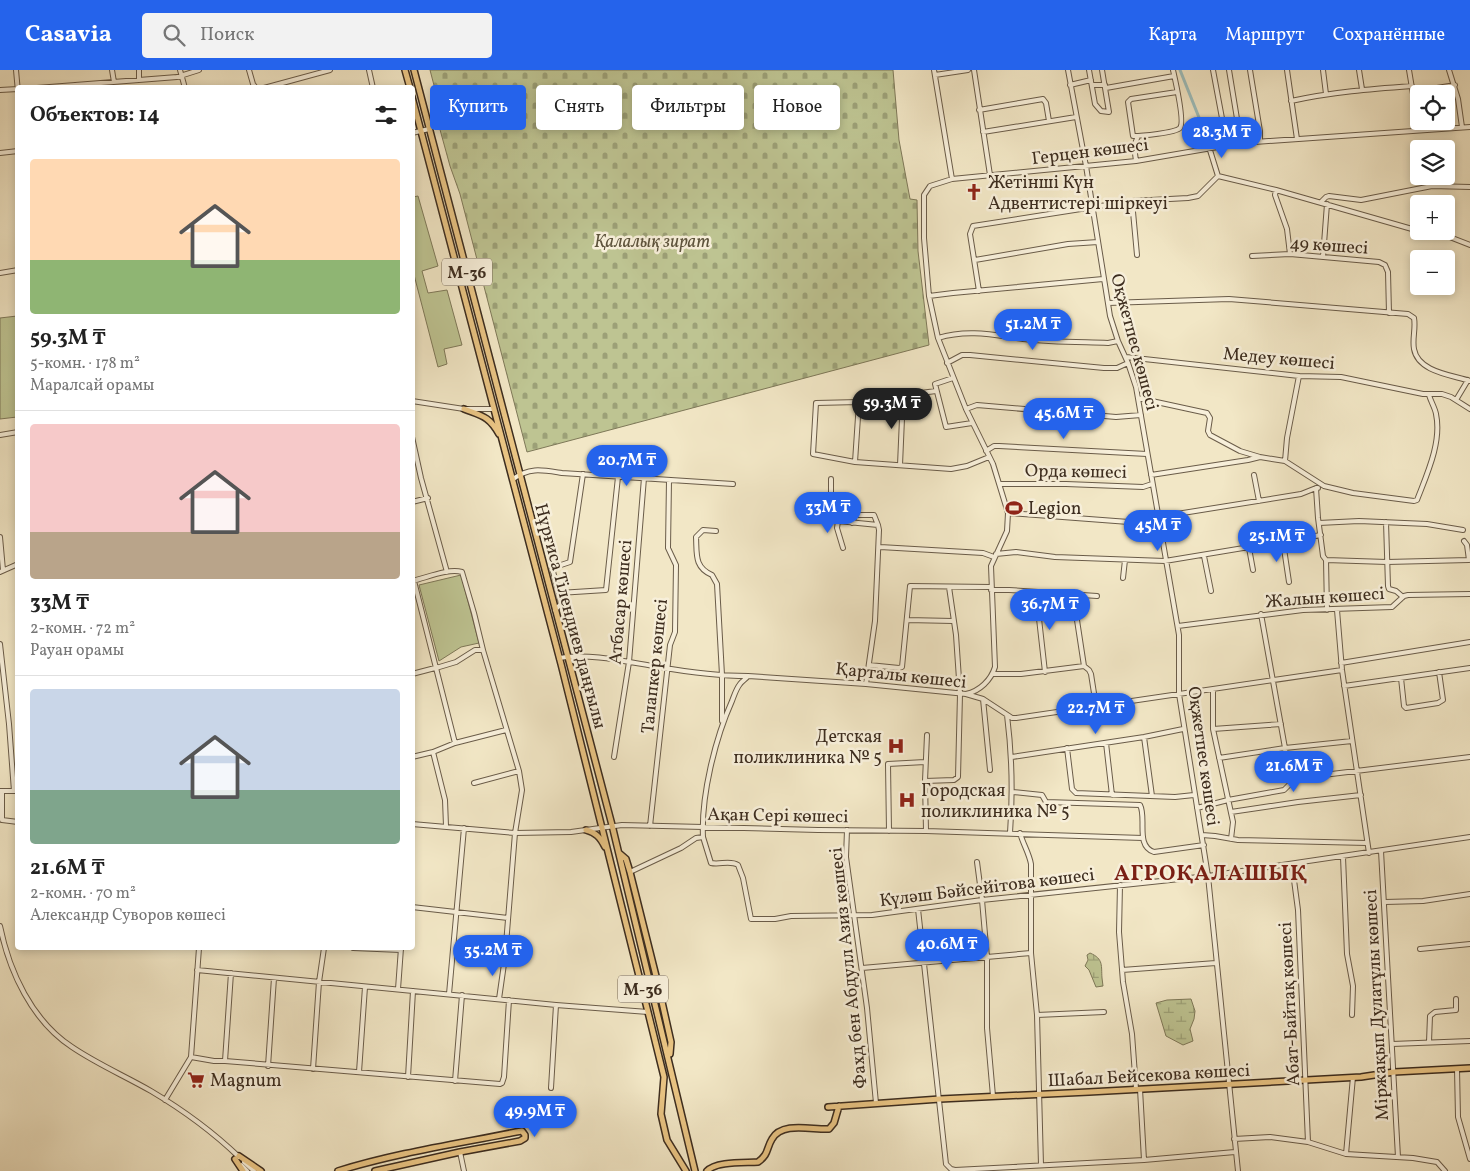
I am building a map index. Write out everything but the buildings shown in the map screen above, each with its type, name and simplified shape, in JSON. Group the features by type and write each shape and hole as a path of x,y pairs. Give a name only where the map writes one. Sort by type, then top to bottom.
{"main road":[{"path":"405,70 409,85"},
{"name":"Нұрғиса Тілендиев даңғылы","path":"414,70 612,826 696,1171"},
{"name":"Нұрғиса Тілендиев даңғылы","path":"415,108 513,479 637,965 664,1077 660,1109 662,1122 667,1140 686,1171"},
{"path":"464,409 492,422 503,442"},
{"path":"586,830 594,832 599,836 609,853"},
{"path":"618,853 626,859 633,883 670,1042 670,1062"},
{"path":"630,899 633,883"},
{"path":"637,965 641,963 646,964"},
{"name":"Шабал Бейсекова көшесі","path":"828,1107 940,1099 1353,1077 1394,1072 1470,1068"},
{"path":"664,1077 672,1075"},
{"path":"707,1171 719,1165 758,1162 768,1153 769,1145 775,1134 785,1129 829,1129 834,1123 839,1106"},
{"path":"338,1171 416,1150 522,1132 525,1137 520,1141 375,1171"},
{"path":"237,1158 243,1171"},
{"path":"237,1158 261,1171"}],"street":[{"path":"16,70 17,85"},
{"path":"112,70 114,82"},
{"path":"138,70 138,80"},
{"path":"180,70 184,85"},
{"path":"76,85 182,76 199,70"},
{"path":"249,70 254,85"},
{"path":"275,85 330,70"},
{"path":"369,70 372,85"},
{"path":"934,70 952,180"},
{"path":"935,75 968,70"},
{"path":"974,70 990,175"},
{"name":"Оқжетпес көшесі","path":"1068,70 1093,207 1103,279 1118,341 1126,357 1138,398 1165,561 1178,626 1179,694 1183,729 1208,876 1238,1171"},
{"path":"1089,70 1095,104 1101,111 1110,112 1102,70"},
{"path":"1135,136 1179,129 1182,122 1173,70"},
{"path":"1213,70 1227,145"},
{"path":"1229,70 1240,143"},
{"path":"1250,70 1260,130 1260,141"},
{"path":"1287,70 1297,139"},
{"path":"1323,70 1326,94"},
{"path":"1359,70 1362,89"},
{"path":"1409,70 1412,85"},
{"path":"1449,70 1454,85"},
{"path":"1070,85 1091,82 1105,86 1174,76"},
{"path":"1291,101 1362,89 1410,86"},
{"path":"0,90 15,90"},
{"path":"1455,90 1462,127"},
{"path":"1136,161 1135,136 1128,102 1131,99 1177,92"},
{"path":"979,110 1043,99 1046,103 1048,121"},
{"path":"983,132 1076,116"},
{"name":"Герцен көшесі","path":"1455,127 1470,126"},
{"path":"415,132 429,129"},
{"name":"Герцен көшесі","path":"1008,513 993,464 972,423 938,338 929,296 924,238 924,195 930,186 935,183 990,175 1136,161 1240,143 1419,130"},
{"path":"1209,147 1218,176"},
{"path":"0,153 15,151"},
{"path":"1218,176 1321,202 1410,228"},
{"path":"979,291 970,234 972,226 1132,201 1198,196 1218,176"},
{"path":"1321,202 1329,196 1361,200 1432,186 1470,187"},
{"path":"1276,190 1275,195 1287,229 1290,254"},
{"path":"1132,201 1137,255"},
{"path":"1323,257 1327,204"},
{"path":"1455,239 1470,245"},
{"path":"974,260 1068,244 1098,242"},
{"name":"49 көшесі","path":"1252,256 1290,254 1379,262 1385,265 1388,272 1389,313"},
{"path":"0,273 15,270"},
{"path":"929,296 1103,279"},
{"path":"1108,303 1229,299 1408,314 1414,318 1414,351 1425,366 1469,381 1456,400"},
{"path":"938,338 953,334 992,333 1033,339 1108,343 1118,341"},
{"path":"947,363 962,355 970,355 1104,368 1116,368 1128,363"},
{"name":"Медеу көшесі","path":"1126,357 1300,376 1342,377 1429,395 1442,394 1456,400 1470,410"},
{"path":"1285,461 1287,438 1300,376"},
{"path":"953,378 935,384 946,427 972,423"},
{"path":"875,399 936,391"},
{"path":"900,465 903,395"},
{"path":"1138,398 1207,413 1210,418 1208,433 1240,451 1260,457 1285,461 1324,486 1353,493 1402,500 1417,500 1432,457 1436,438 1436,411 1429,395"},
{"path":"415,401 464,409 494,409"},
{"path":"855,462 859,402 816,403 813,454 855,462 951,469 968,466 989,457"},
{"path":"966,409 977,405 1116,417 1141,415"},
{"path":"0,435 15,432"},
{"path":"986,451 994,446 999,446 1147,454"},
{"path":"415,451 447,572"},
{"name":"Орда көшесі","path":"1151,476 1260,457"},
{"path":"513,479 520,474 536,470 733,484"},
{"path":"555,610 561,604 552,568 570,562 583,474"},
{"path":"1254,475 1259,501"},
{"path":"559,593 606,590 618,477"},
{"name":"Атбасар көшесі","path":"614,757 629,662 644,478"},
{"path":"832,479 831,510 836,514 842,548"},
{"name":"Талапкер көшесі","path":"650,826 670,644 675,632 676,565 668,548 669,480"},
{"name":"Орда көшесі","path":"1000,484 1142,487 1152,484"},
{"path":"966,694 973,692 988,681 996,660 991,566 1007,531 1008,513 1142,523 1301,494 1324,486"},
{"path":"1316,488 1323,556 1326,560 1327,610"},
{"path":"415,501 428,498"},
{"path":"852,523 855,514 874,515 878,525 880,547 875,590 874,628 866,684"},
{"path":"838,521 878,525"},
{"path":"1319,523 1349,521 1386,522 1427,524 1463,530"},
{"path":"1386,522 1388,589 1396,591 1403,597"},
{"path":"716,531 703,530 696,537 698,562 704,571 712,574 716,584 722,675 722,723"},
{"path":"880,547 982,553 995,556 1016,552 1055,557 1165,561 1321,535"},
{"path":"0,537 1,571 15,565"},
{"path":"1326,560 1387,562 1470,560 1467,545 1464,541"},
{"path":"1283,542 1289,582"},
{"path":"1250,548 1253,570"},
{"path":"1204,556 1211,591"},
{"path":"1123,578 1125,560"},
{"path":"415,581 447,572 458,571 462,574 482,650 519,771 522,790 515,833 505,957 499,999"},
{"path":"415,585 455,743"},
{"path":"869,665 902,668 910,586 1097,596"},
{"path":"925,781 954,780 958,777 960,694 957,646 949,587"},
{"path":"1036,592 1045,672"},
{"path":"1073,594 1084,666 1091,674 1096,706"},
{"name":"Жалын көшесі","path":"1178,626 1303,610 1392,607 1408,595 1470,594"},
{"path":"1337,610 1344,686 1369,853"},
{"path":"1261,614 1274,679 1290,785"},
{"path":"908,620 953,621"},
{"path":"1341,662 1470,642"},
{"path":"0,644 15,781"},
{"path":"415,673 456,662 475,650 482,650"},
{"name":"Қарталы көшесі","path":"559,658 579,656 722,675 866,684 966,694 983,699 1007,715"},
{"path":"992,674 1045,672 1084,666"},
{"path":"1344,686 1470,668"},
{"path":"1007,715 1016,718 1342,670"},
{"path":"1401,678 1404,706 1406,708 1426,705 1442,700 1439,672"},
{"path":"630,872 681,848 696,838 703,837 712,764 722,723 739,685 748,676"},
{"path":"1213,690 1213,729 1233,822 1231,839"},
{"path":"983,699 990,770"},
{"path":"1007,715 1012,757 1013,792 1010,833"},
{"path":"1213,729 1281,724"},
{"path":"1012,757 1144,737 1183,729"},
{"path":"415,756 433,752 455,743 506,730"},
{"path":"926,831 925,762 927,735"},
{"path":"1144,737 1152,796"},
{"path":"1219,758 1285,748 1352,741"},
{"path":"1106,743 1112,795"},
{"path":"1067,748 1072,790 1077,794 1194,795"},
{"path":"433,752 445,800 446,826"},
{"path":"1197,808 1228,800 1284,790 1299,778 1470,757"},
{"path":"889,831 888,764 925,762"},
{"path":"474,783 519,771"},
{"path":"15,791 1,791 2,820 15,822"},
{"path":"1013,792 1042,795 1046,802 1140,805 1143,838 1145,846 1149,850 1154,852 1204,846"},
{"path":"1231,812 1360,795"},
{"name":"Ақан Сері көшесі","path":"415,823 515,833 586,830 612,826 650,826 1010,833 1143,838"},
{"path":"449,994 464,828"},
{"name":"Фахд бен Абдулл Азиз көшесі","path":"848,830 846,857 862,968 876,1103"},
{"path":"1020,834 1031,864 1031,953 1037,1015 1041,1165"},
{"path":"1202,835 1238,840 1367,843"},
{"name":"Күләш Бәйсейітова көшесі","path":"703,837 711,863 718,865 732,862 738,865 751,919 838,914 855,916 918,909 1032,894 1208,876 1470,838"},
{"name":"Міржақып Дулатұлы көшесі","path":"1382,851 1398,1157"},
{"path":"1343,857 1347,954 1354,986 1352,1015"},
{"path":"977,862 986,957 987,1028 993,1096"},
{"name":"Абат-Байтақ көшесі","path":"1292,865 1298,910 1308,1142"},
{"path":"1120,885 1119,932 1122,970 1132,1034 1144,1160"},
{"path":"1385,902 1423,900 1470,894"},
{"path":"415,907 508,918"},
{"path":"918,909 946,1164 950,1169 1144,1160 1235,1152"},
{"path":"0,926 2,949 19,984 42,1020 59,1038 92,1060 130,1079 165,1100 226,1145 247,1171"},
{"path":"1420,949 1470,944"},
{"path":"165,1100 191,1057 199,950"},
{"path":"313,1069 324,950"},
{"path":"398,989 401,950"},
{"path":"862,968 1031,953"},
{"path":"1122,970 1216,963"},
{"path":"197,970 556,1005 648,1012"},
{"path":"225,1061 231,973"},
{"path":"268,1066 274,978"},
{"path":"359,1072 365,986"},
{"path":"408,1077 413,991"},
{"path":"455,1081 462,995"},
{"path":"1429,1042 1430,1016 1434,1012 1456,1010 1456,998"},
{"path":"191,1057 268,1066 500,1084 504,1077 509,1000"},
{"path":"551,1088 556,1005"},
{"path":"1037,1015 1104,1012"},
{"path":"1392,1044 1470,1041"},
{"path":"1457,1069 1458,1117 1470,1159"},
{"path":"1346,1154 1353,1077"},
{"path":"1234,1139 1270,1137 1308,1142 1346,1154 1398,1157 1438,1162 1445,1171"},
{"path":"460,1152 464,1171"},
{"path":"237,1158 254,1171"}],"green space":[{"name":"Қалалық зират","path":"430,70 893,70 899,140 910,199 917,200 918,251 929,345 527,452 460,194 440,130 526,130 526,85 434,85"},
{"path":"418,196 438,266 422,271 428,293 447,290 462,345 444,349 447,364 438,367 415,279 415,197"},
{"path":"15,316 15,417 0,419 0,318"},
{"path":"461,575 479,643 461,647 439,661 419,585"},
{"path":"1090,953 1100,960 1103,986 1096,987 1089,970 1085,966 1088,960 1087,955"},
{"path":"1191,999 1195,1011 1190,1029 1193,1041 1183,1045 1166,1036 1156,1003 1167,1000"}],"waterway":[{"path":"1180,70 1204,130"}],"place":[{"name":"Жетінші Күн Адвентистері шіркеуі","path":"974,192"},
{"name":"Legion","path":"1014,508"},
{"name":"Детская поликлиника № 5","path":"896,746"},
{"name":"Городская поликлиника № 5","path":"907,800"},
{"name":"Magnum","path":"196,1080"}],"district":[{"name":"АГРОҚАЛАШЫҚ","path":"1211,872"}]}
